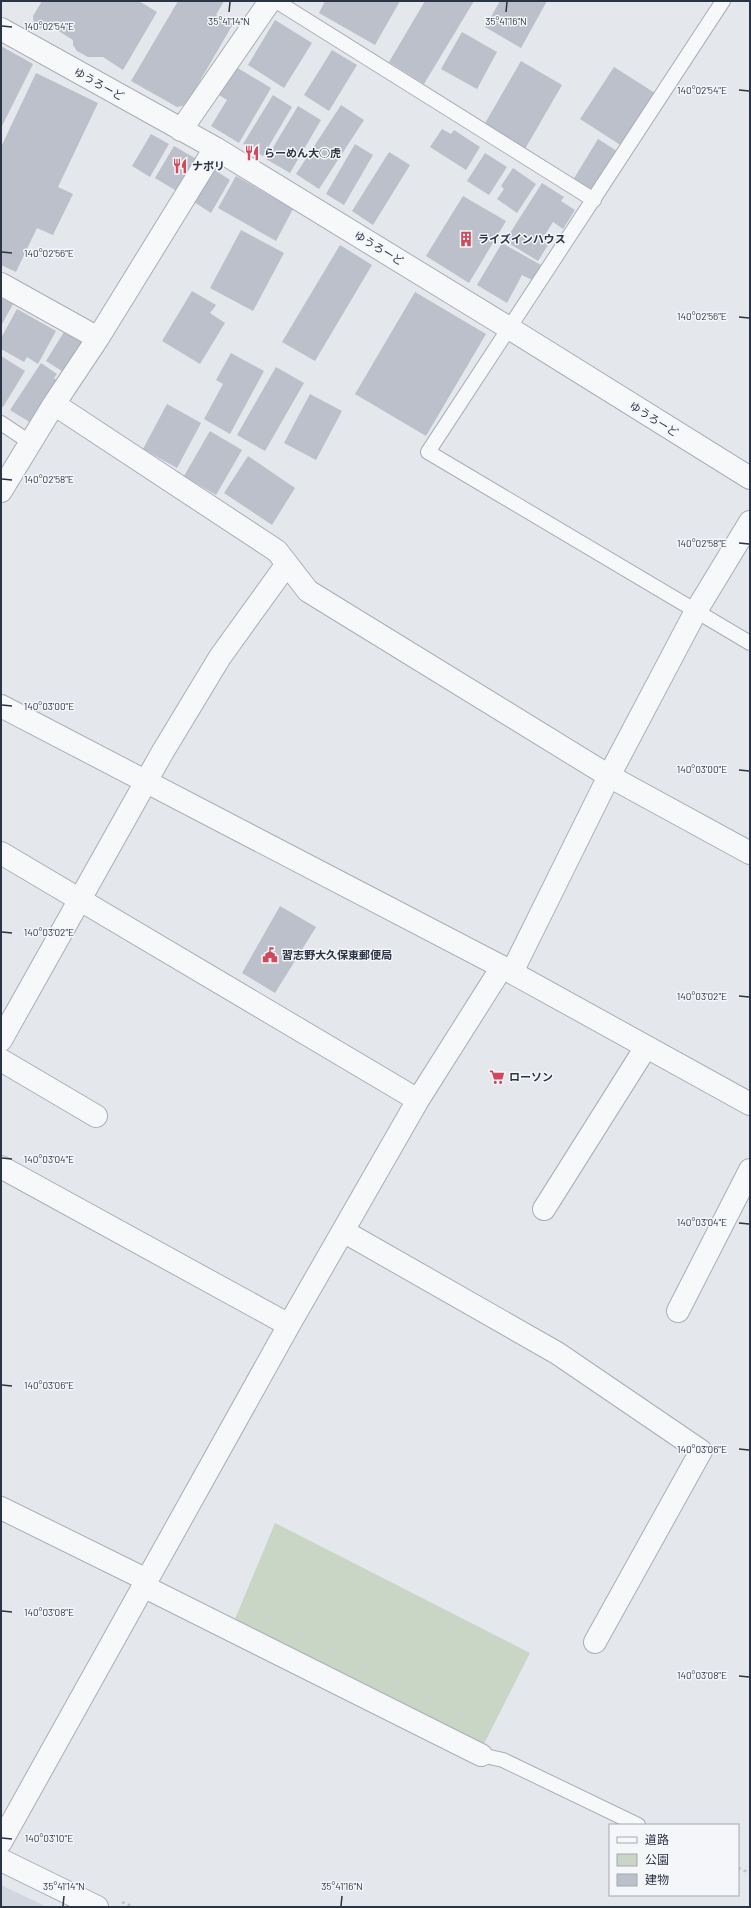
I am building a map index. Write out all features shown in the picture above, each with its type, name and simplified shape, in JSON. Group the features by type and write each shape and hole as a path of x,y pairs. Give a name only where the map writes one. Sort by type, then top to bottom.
{"street":[{"path":"181,130 270,1"},
{"name":"ゆうろーど","path":"1,29 215,148 750,478"},
{"path":"1,491 54,404 98,338 215,148"},
{"path":"1,284 98,338"},
{"path":"54,404 278,551 308,591 609,776 750,853"},
{"path":"1,1842 289,1325 418,1100 507,969 696,611 750,522"},
{"path":"1,1040 146,781 220,657 287,564"},
{"path":"1,706 507,969 750,1104"},
{"path":"1,853 418,1100"},
{"path":"544,1209 646,1047"},
{"path":"1,1060 96,1116"},
{"path":"1,1167 289,1325"},
{"path":"678,1311 750,1170"},
{"path":"343,1230 557,1353 701,1452 595,1642"},
{"path":"1,1508 481,1755"},
{"path":"1,1860 97,1907"}],"lane":[{"path":"276,1 594,200"},
{"path":"723,1 428,452 750,643"},
{"path":"1,423 31,443"},
{"path":"481,1755 503,1760 636,1824"}],"path":[{"path":"739,1868 750,1873"},
{"path":"120,1901 134,1907"}],"shaded area":[{"path":"1,1885 47,1907 1,1907"}],"green space":[{"path":"275,1523 530,1653 484,1744 235,1619"}],"building":[{"path":"42,1 139,1 157,12 123,70 103,57 88,57 77,51 73,45 73,40 49,25 39,29 34,26 33,16"},
{"path":"178,1 224,1 216,15 233,24 186,105 177,107 131,81"},
{"path":"325,1 400,1 375,45 319,13"},
{"path":"425,1 474,1 424,84 389,62"},
{"path":"500,1 547,1 521,48 485,27"},
{"path":"275,20 312,43 284,88 248,65"},
{"path":"462,32 497,52 477,89 441,69"},
{"path":"1,46 33,64 1,128"},
{"path":"332,50 357,65 329,111 304,95"},
{"path":"521,61 562,85 525,149 484,125"},
{"path":"236,67 271,88 239,143 211,126 227,100 219,95"},
{"path":"614,67 655,93 622,146 580,119"},
{"path":"36,73 98,103 58,187 73,194 53,235 37,228 16,272 1,265 1,147"},
{"path":"273,95 292,107 263,156 243,144"},
{"path":"341,105 364,120 319,189 296,174"},
{"path":"298,106 321,120 290,173 266,159"},
{"path":"442,129 451,134 454,130 480,147 466,170 430,147"},
{"path":"151,134 169,144 150,177 132,166"},
{"path":"598,139 617,151 592,191 573,180"},
{"path":"355,144 373,155 344,205 326,194"},
{"path":"174,146 198,160 180,193 155,178"},
{"path":"389,152 410,165 373,225 352,211"},
{"path":"485,153 507,167 489,195 467,181"},
{"path":"513,168 536,184 517,213 497,199 504,189 501,186"},
{"path":"213,169 230,180 211,213 194,202"},
{"path":"236,176 293,209 276,241 218,208"},
{"path":"542,183 564,197 561,201 575,210 563,229 553,222 543,238 550,242 538,261 505,241"},
{"name":"ライズインハウス","path":"463,196 506,221 469,283 426,256"},
{"path":"241,230 284,253 253,311 210,288"},
{"path":"502,243 541,265 532,280 522,275 507,303 477,285"},
{"path":"340,245 372,265 315,361 282,342"},
{"path":"192,291 216,305 210,313 225,323 200,364 162,341"},
{"path":"415,292 486,334 426,436 355,394"},
{"path":"1,298 13,304 1,326"},
{"path":"17,309 56,331 38,364 27,357 24,362 1,349 1,338"},
{"path":"64,332 83,343 65,373 46,361"},
{"path":"231,353 264,371 230,434 204,419 223,384 216,380"},
{"path":"1,356 25,371 3,407 1,406"},
{"path":"41,363 57,374 54,378 58,381 31,423 10,410"},
{"path":"276,367 304,383 265,451 237,435"},
{"path":"310,394 342,411 316,460 284,443"},
{"path":"167,404 201,423 177,468 143,449"},
{"path":"210,431 242,450 216,495 184,476"},
{"path":"248,456 295,488 272,525 224,493"},
{"path":"280,906 316,927 275,993 242,973"}],"place":[{"name":"らーめん大○虎","path":"252,153"},
{"name":"ナポリ","path":"180,166"},
{"name":"ライズインハウス","path":"466,239"},
{"name":"習志野大久保東郵便局","path":"270,955"},
{"name":"ローソン","path":"497,1077"}]}
